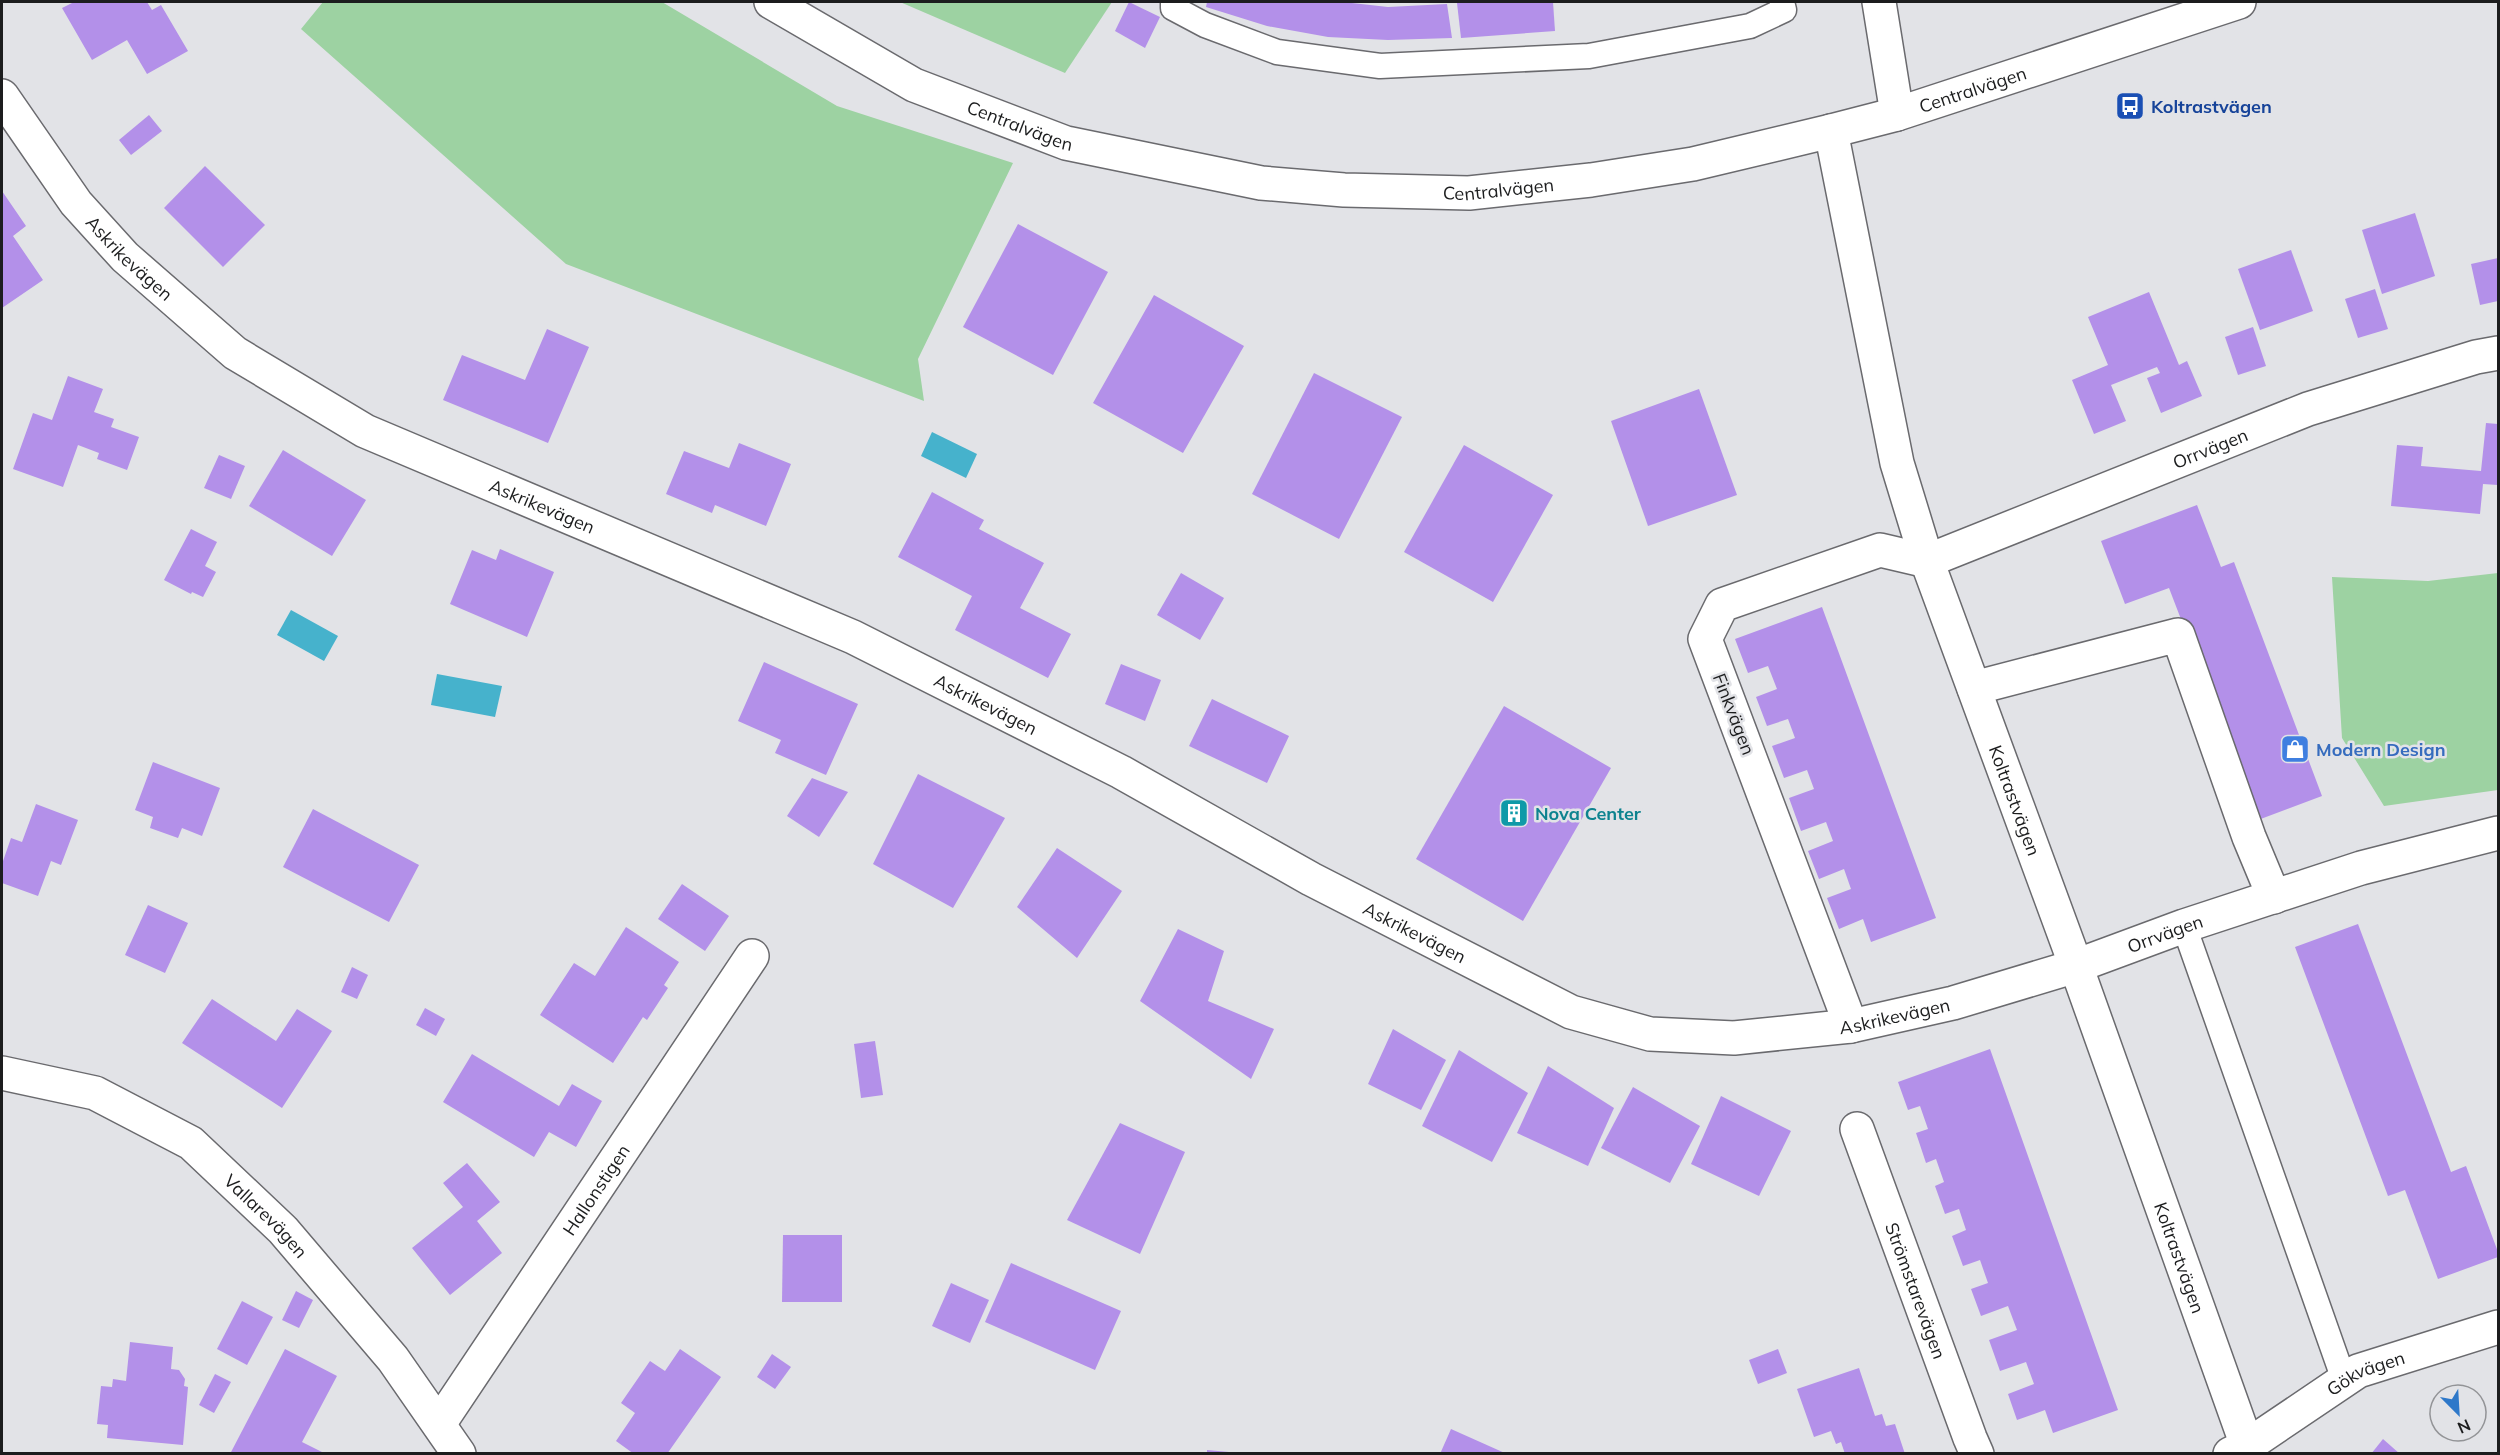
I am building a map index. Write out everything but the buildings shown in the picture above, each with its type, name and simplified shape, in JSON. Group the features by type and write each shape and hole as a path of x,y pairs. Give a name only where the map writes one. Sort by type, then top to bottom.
{"street":[{"name":"Centralvägen","path":"771,2 914,85 1055,139 1261,183 1344,190 1468,193 1591,180 1693,164 1832,131 1897,114 2239,2"},
{"path":"1879,2 1897,114"},
{"name":"Askrikevägen","path":"2,96 76,203 125,257 235,353 365,430 852,637 1121,772 1311,879 1571,1012 1650,1034 1734,1038 1851,1026 1953,1003 2076,966"},
{"name":"Koltrastvägen","path":"1832,131 1897,464 1927,561 2076,966 2242,1451"},
{"name":"Orrvägen","path":"1927,561 2308,409 2476,357 2499,353"},
{"name":"Finkvägen","path":"1851,1026 1705,639 1722,605 1880,550 1927,561"},
{"path":"1974,688 2178,635 2249,837 2274,897"},
{"name":"Orrvägen","path":"2076,966 2361,868 2499,833"},
{"name":"Hallonstigen","path":"439,1424 752,956"},
{"name":"Vallarevägen","path":"2,1072 95,1093 191,1143 283,1230 393,1359 459,1454"},
{"name":"Strömstarevägen","path":"1857,1129 1977,1454"},
{"name":"Gökvägen","path":"2242,1451 2358,1371 2499,1327"}],"lane":[{"path":"1173,2 1173,8 1205,25 1277,52 1380,66 1588,56 1750,26 1784,10 1782,2"},
{"path":"2184,927 2344,1380"}],"green space":[{"path":"323,2 662,2 837,106 1013,163 918,359 924,401 566,264 301,29"},
{"path":"900,2 1112,2 1065,73"},
{"path":"2498,573 2498,790 2384,806 2342,738 2332,577 2428,581"}],"water":[{"path":"932,432 977,454 966,478 921,456"},
{"path":"291,610 338,636 324,661 277,635"},
{"path":"437,674 502,686 495,717 431,705"}],"place":[{"name":"Koltrastvägen","path":"2130,106"},
{"name":"Modern Design","path":"2295,749"},
{"name":"Nova Center","path":"1514,813"}]}
